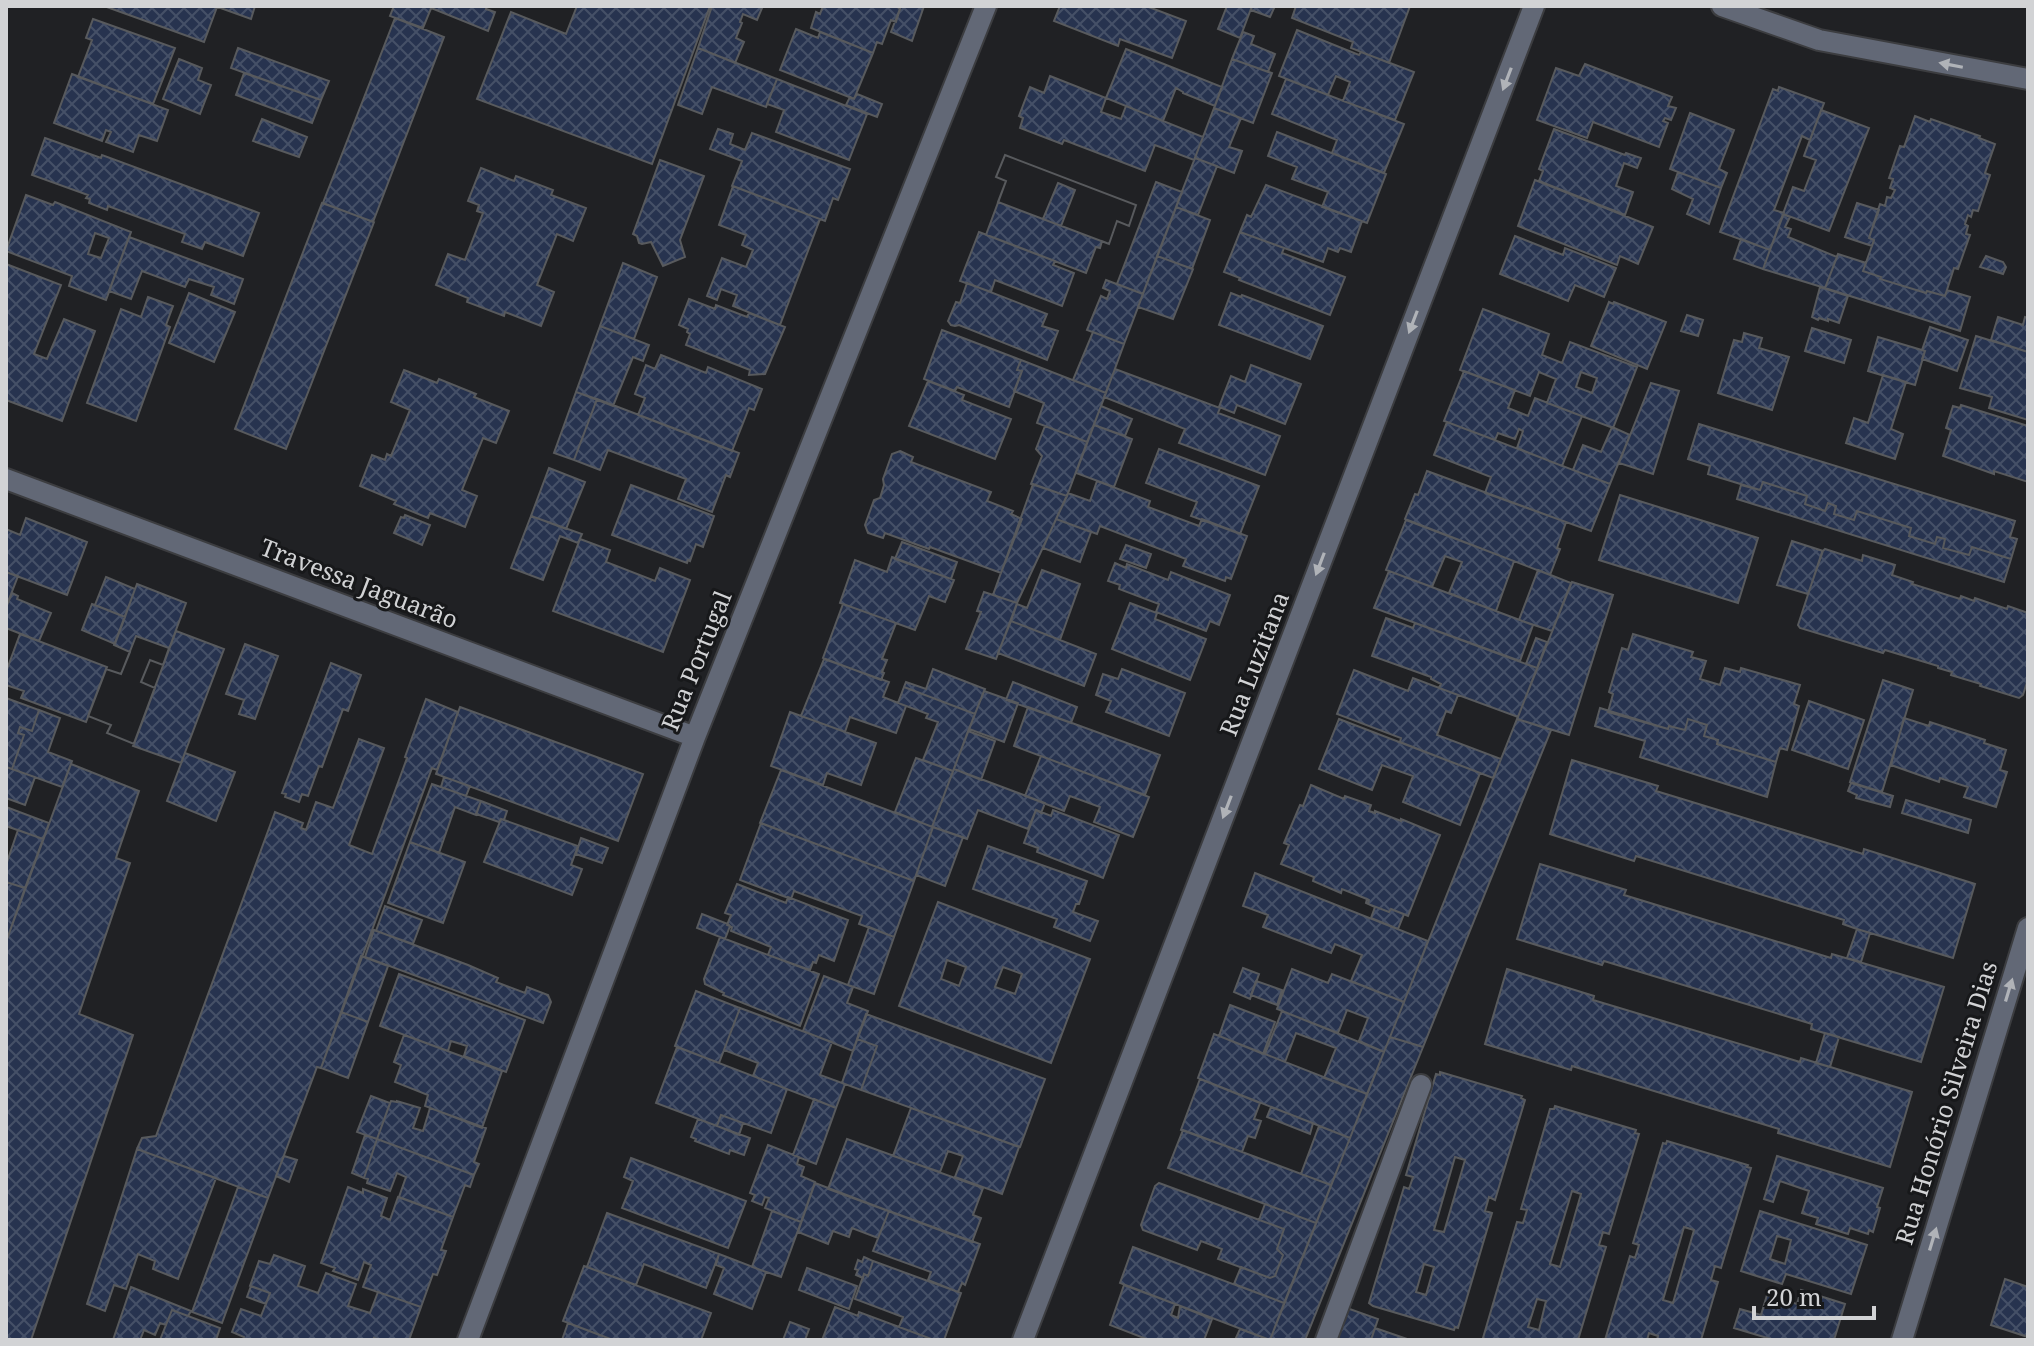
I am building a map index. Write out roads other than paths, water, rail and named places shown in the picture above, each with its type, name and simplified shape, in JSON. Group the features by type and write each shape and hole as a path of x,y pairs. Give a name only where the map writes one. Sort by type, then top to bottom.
{"street":[{"name":"Rua Portugal","path":"468,1340 695,737 986,6"},
{"name":"Rua Luzitana","path":"1023,1340 1534,6"},
{"path":"1722,6 1819,40 2028,79"},
{"name":"Travessa Jaguarão","path":"6,479 695,737"},
{"name":"Rua Honório Silveira Dias","path":"1902,1340 2028,928"},
{"path":"1326,1340 1421,1085"}]}
